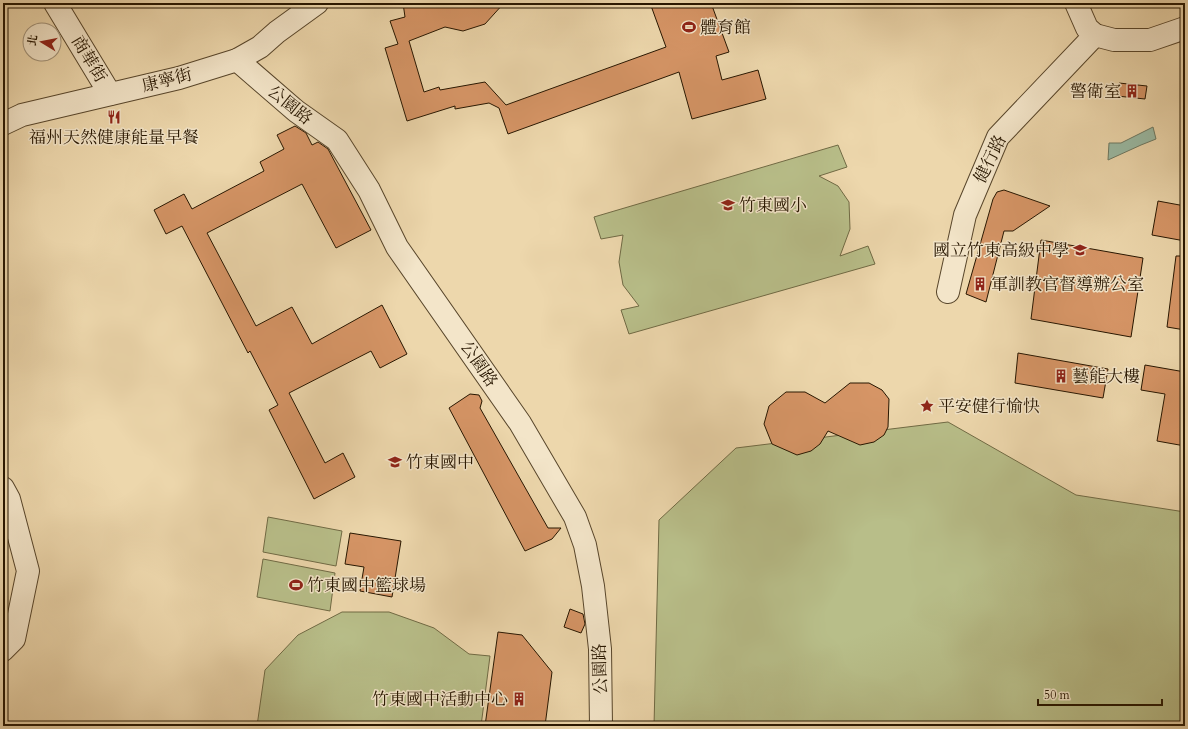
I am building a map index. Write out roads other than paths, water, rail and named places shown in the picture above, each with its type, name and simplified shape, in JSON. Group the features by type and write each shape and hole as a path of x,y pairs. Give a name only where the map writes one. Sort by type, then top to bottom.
{"street":[{"name":"商華街","path":"55,3 110,94"},
{"name":"康寧街","path":"3,124 22,115 179,78 237,60 260,47 317,3"},
{"path":"1076,3 1087,28 1095,35 1114,40 1150,40 1185,28"},
{"name":"健行路","path":"948,292 965,215 998,137 1095,35"},
{"name":"公園路","path":"237,60 296,111 337,140 369,190 397,247 520,423 575,517 585,545 593,586 600,649 601,726"},
{"path":"3,488 9,499 28,571 14,639 3,650"}],"place":[{"name":"體育館","path":"689,27"},
{"name":"警衛室","path":"1132,91"},
{"name":"福州天然健康能量早餐","path":"114,117"},
{"name":"竹東國小","path":"728,205"},
{"name":"國立竹東高級中學","path":"1080,250"},
{"name":"軍訓教官督導辦公室","path":"980,284"},
{"name":"藝能大樓","path":"1061,376"},
{"name":"平安健行愉快","path":"927,406"},
{"name":"竹東國中","path":"395,462"},
{"name":"竹東國中籃球場","path":"296,585"},
{"name":"竹東國中活動中心","path":"519,699"}]}
